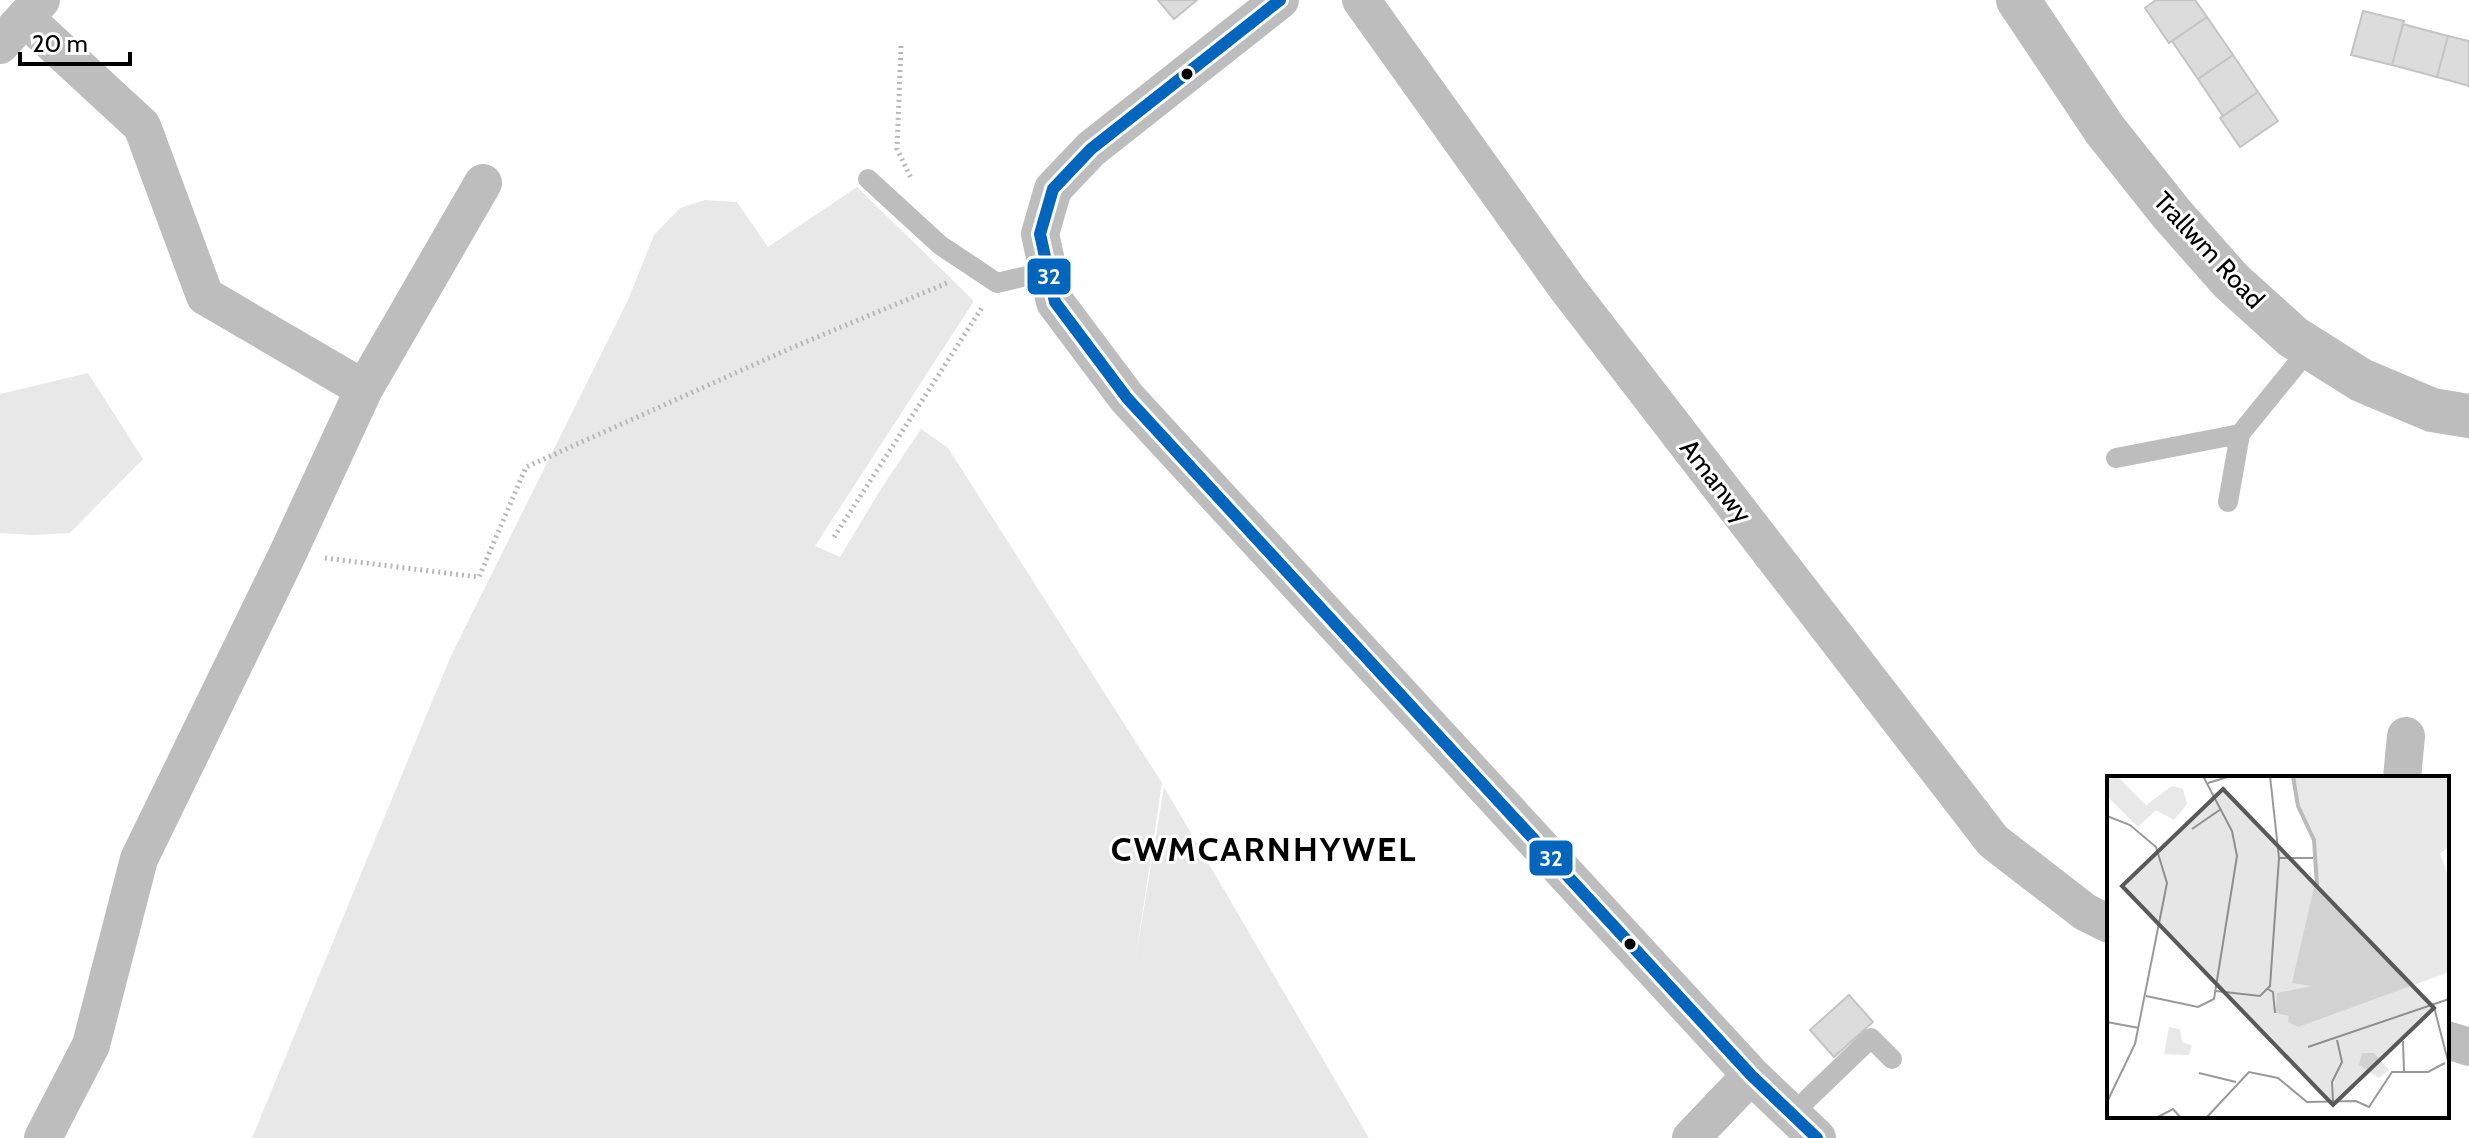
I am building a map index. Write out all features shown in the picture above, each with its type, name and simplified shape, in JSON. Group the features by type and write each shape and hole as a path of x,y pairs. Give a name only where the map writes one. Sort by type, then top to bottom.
{"street":[{"path":"1280,0 1091,149 1053,189 1040,234 1055,302 1127,398 1751,1075 1804,1126"},
{"name":"Amanwy","path":"1361,0 1567,288 1993,841 2085,912 2107,923"},
{"name":"Trallwm Road","path":"2018,0 2105,130 2171,213 2231,281 2293,337 2361,380 2432,410 2469,416"},
{"path":"22,21 142,126 205,296 364,389"},
{"path":"43,1138 91,1045 139,859 364,389 483,183"},
{"path":"2402,776 2406,736"},
{"path":"2449,1041 2469,1047"},
{"path":"1691,1138 1751,1075"}],"lane":[{"path":"868,179 940,245 997,283 1048,271"},
{"path":"2228,502 2240,434 2310,348"},
{"path":"2116,458 2240,434"},
{"path":"1804,1126 1871,1038 1892,1059"}],"path":[{"path":"901,46 897,149 913,182"},
{"path":"288,553 479,577 526,467 791,348 978,270"},
{"path":"834,537 997,283"}],"shaded area":[{"path":"857,187 974,301 815,546 840,557 921,429 948,448 1162,783 1135,962 1164,787 1369,1138 252,1138 450,658 628,300 654,235 680,208 705,200 737,202 768,247"},
{"path":"88,373 143,459 70,533 0,533 0,394"}],"building":[{"path":"1158,0 1197,0 1174,19"},
{"path":"2156,0 2195,0 2207,17 2169,43 2145,8"},
{"path":"2363,11 2404,21 2392,65 2351,55"},
{"path":"2207,17 2233,55 2198,79 2172,41"},
{"path":"2403,24 2448,36 2437,77 2392,65"},
{"path":"2448,36 2469,41 2469,86 2437,77"},
{"path":"2233,55 2258,92 2223,116 2198,79"},
{"path":"2258,92 2278,121 2240,147 2220,118"},
{"path":"1849,995 1873,1022 1834,1057 1810,1030"}],"transit line":[{"name":"32","path":"1280,0 1091,149 1053,189 1040,234 1055,302 1127,398 1751,1075 1817,1138"}],"district":[{"name":"CWMCARNHYWEL","path":"1264,849"}]}
